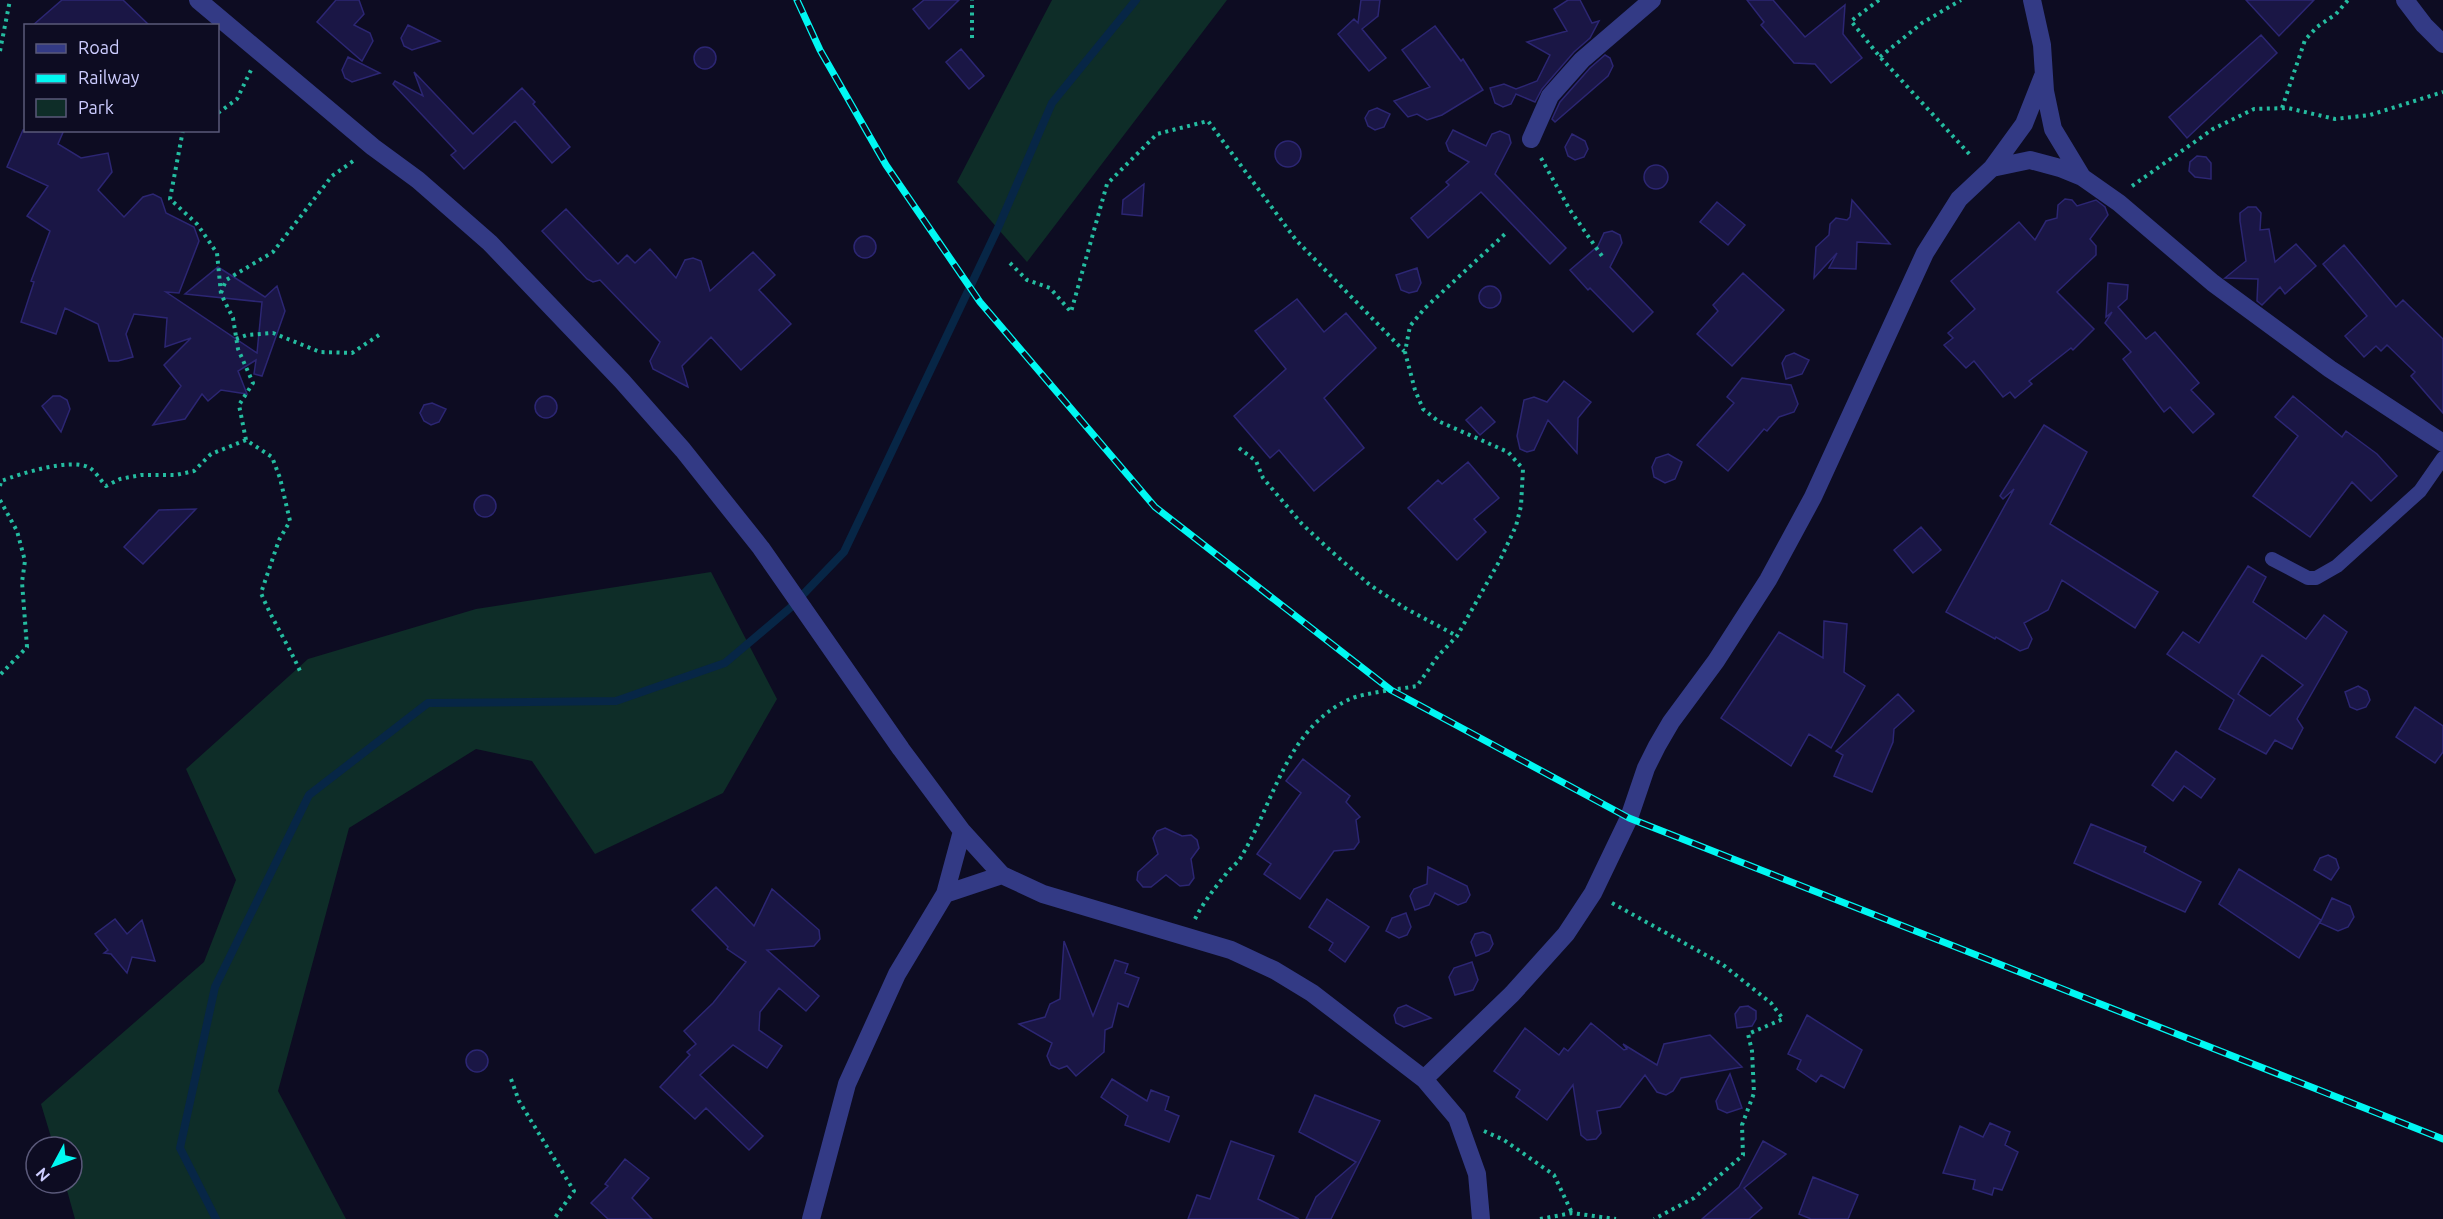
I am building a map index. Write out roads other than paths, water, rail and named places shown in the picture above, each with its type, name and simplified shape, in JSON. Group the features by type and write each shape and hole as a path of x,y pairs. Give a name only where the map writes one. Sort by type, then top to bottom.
{"street":[{"path":"198,0 374,147 418,180 490,243 622,381 683,450 761,548 901,749 962,831 1002,875 1043,894 1232,950 1274,970 1312,993 1424,1079 1456,1118 1477,1174 1481,1219"},
{"path":"1532,139 1550,96 1582,60 1652,0"},
{"path":"2032,0 2042,45 2045,91 2053,129 2082,177"},
{"path":"2405,0 2424,25 2443,44"},
{"path":"1424,1079 1512,994 1566,934 1593,893 1629,818 1646,768 1671,722 1716,661 1768,580 1813,497 1925,253 1959,199 1989,171 2024,124 2044,75"},
{"path":"1989,171 2030,160 2082,177 2119,203 2213,283 2331,369 2443,443"},
{"path":"811,1219 847,1084 897,974 945,894 962,831"},
{"path":"945,894 1002,875"}],"lane":[{"path":"2272,559 2307,578 2324,574 2337,566 2420,491 2443,458"}],"waterway":[{"path":"216,1219 180,1148 215,987 309,795 428,703 616,701 725,663 790,608 844,552 998,228 1052,103 1136,0"}],"railway":[{"path":"797,0 820,50 886,165 980,302 1155,507 1391,690 1629,818 2443,1139"}]}
